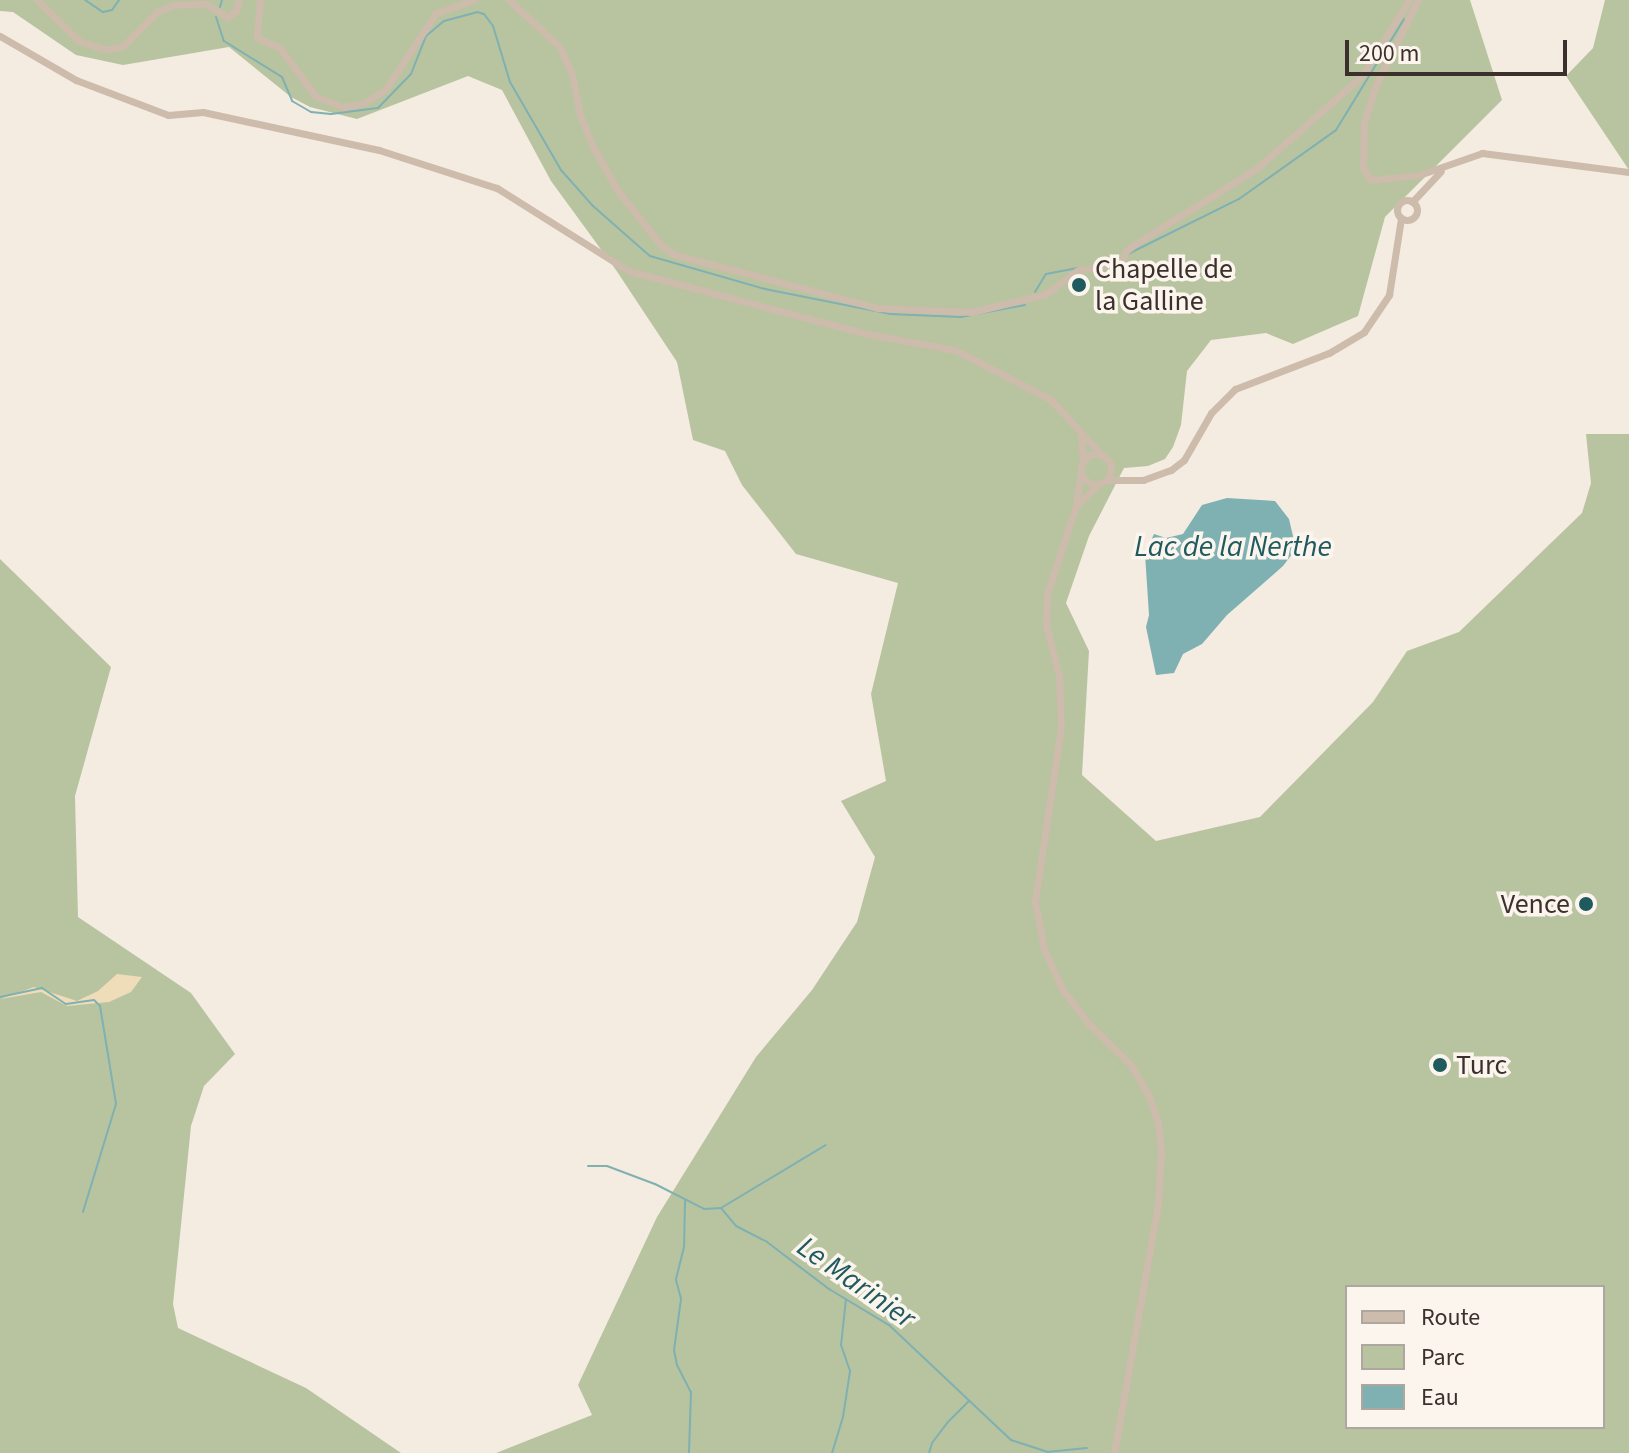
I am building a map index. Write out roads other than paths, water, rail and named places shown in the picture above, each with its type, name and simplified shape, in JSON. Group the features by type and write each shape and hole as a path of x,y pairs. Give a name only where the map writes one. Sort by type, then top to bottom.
{"street":[{"path":"37,0 79,41 106,50 123,46 157,12 173,5 206,4 228,17 236,11 239,0"},
{"path":"260,0 257,38 280,48 316,97 344,107 364,103 382,93 431,18 440,11 474,0"},
{"path":"509,0 551,36 562,51 594,149 618,191 660,244 673,254 877,308 972,312 1046,294 1077,271 1122,262 1125,252 1135,244 1256,169 1362,76 1380,53 1409,0"},
{"path":"1418,0 1375,87 1364,122 1363,168 1371,180 1442,169 1482,153 1507,153 1629,172"},
{"path":"0,36 76,80 168,115 203,112 379,150 497,188 629,271 863,333 955,350 1044,394 1068,415 1111,470 1136,480"},
{"path":"1081,472 1090,483 1157,477 1184,460 1211,413 1235,389 1329,353 1364,332 1389,295 1401,218 1397,210 1400,204 1412,202 1442,169"},
{"path":"1401,218 1407,220 1415,216 1417,210 1412,202"},
{"path":"1081,434 1083,462 1076,505 1047,595 1046,625 1059,676 1061,727 1039,864 1036,915 1048,959 1070,1001 1123,1055 1142,1083 1158,1123 1161,1152 1156,1222 1114,1453"},
{"path":"1083,462 1093,454 1102,455"},
{"path":"1076,505 1103,482 1111,470"}],"water":[{"name":"Lac de la Nerthe","path":"1227,498 1275,501 1289,519 1296,549 1283,566 1227,615 1202,644 1183,654 1174,673 1156,675 1146,627 1149,615 1145,554 1154,534 1166,538 1183,534 1202,505"}],"waterway":[{"path":"85,0 103,12 112,10 119,0"},
{"path":"220,7 222,0"},
{"path":"216,17 224,41 282,77 292,101 311,112 331,114 378,108 411,74 426,36 444,21 477,12 484,14 493,26 510,82 561,170 593,206 650,256 765,289 890,314 961,317 1025,305"},
{"path":"1128,254 1239,199 1336,130 1404,19"},
{"path":"1035,292 1046,274 1077,268"},
{"path":"0,997 42,988 66,1004 94,1000 100,1006 116,1104 83,1212"},
{"path":"721,1208 826,1145"},
{"name":"Le Marinier","path":"588,1166 607,1166 655,1184 704,1209 721,1208 736,1226 767,1242 829,1289 889,1325 1011,1440 1047,1452 1087,1448"},
{"path":"685,1201 684,1247 676,1280 681,1299 674,1350 677,1365 691,1392 689,1453"},
{"path":"832,1453 843,1417 850,1371 841,1345 846,1299"},
{"path":"929,1453 932,1443 947,1423 969,1401"}],"place":[{"name":"Chapelle de la Galline","path":"1079,285"},
{"name":"Vence","path":"1586,904"},
{"name":"Turc","path":"1440,1065"}]}
